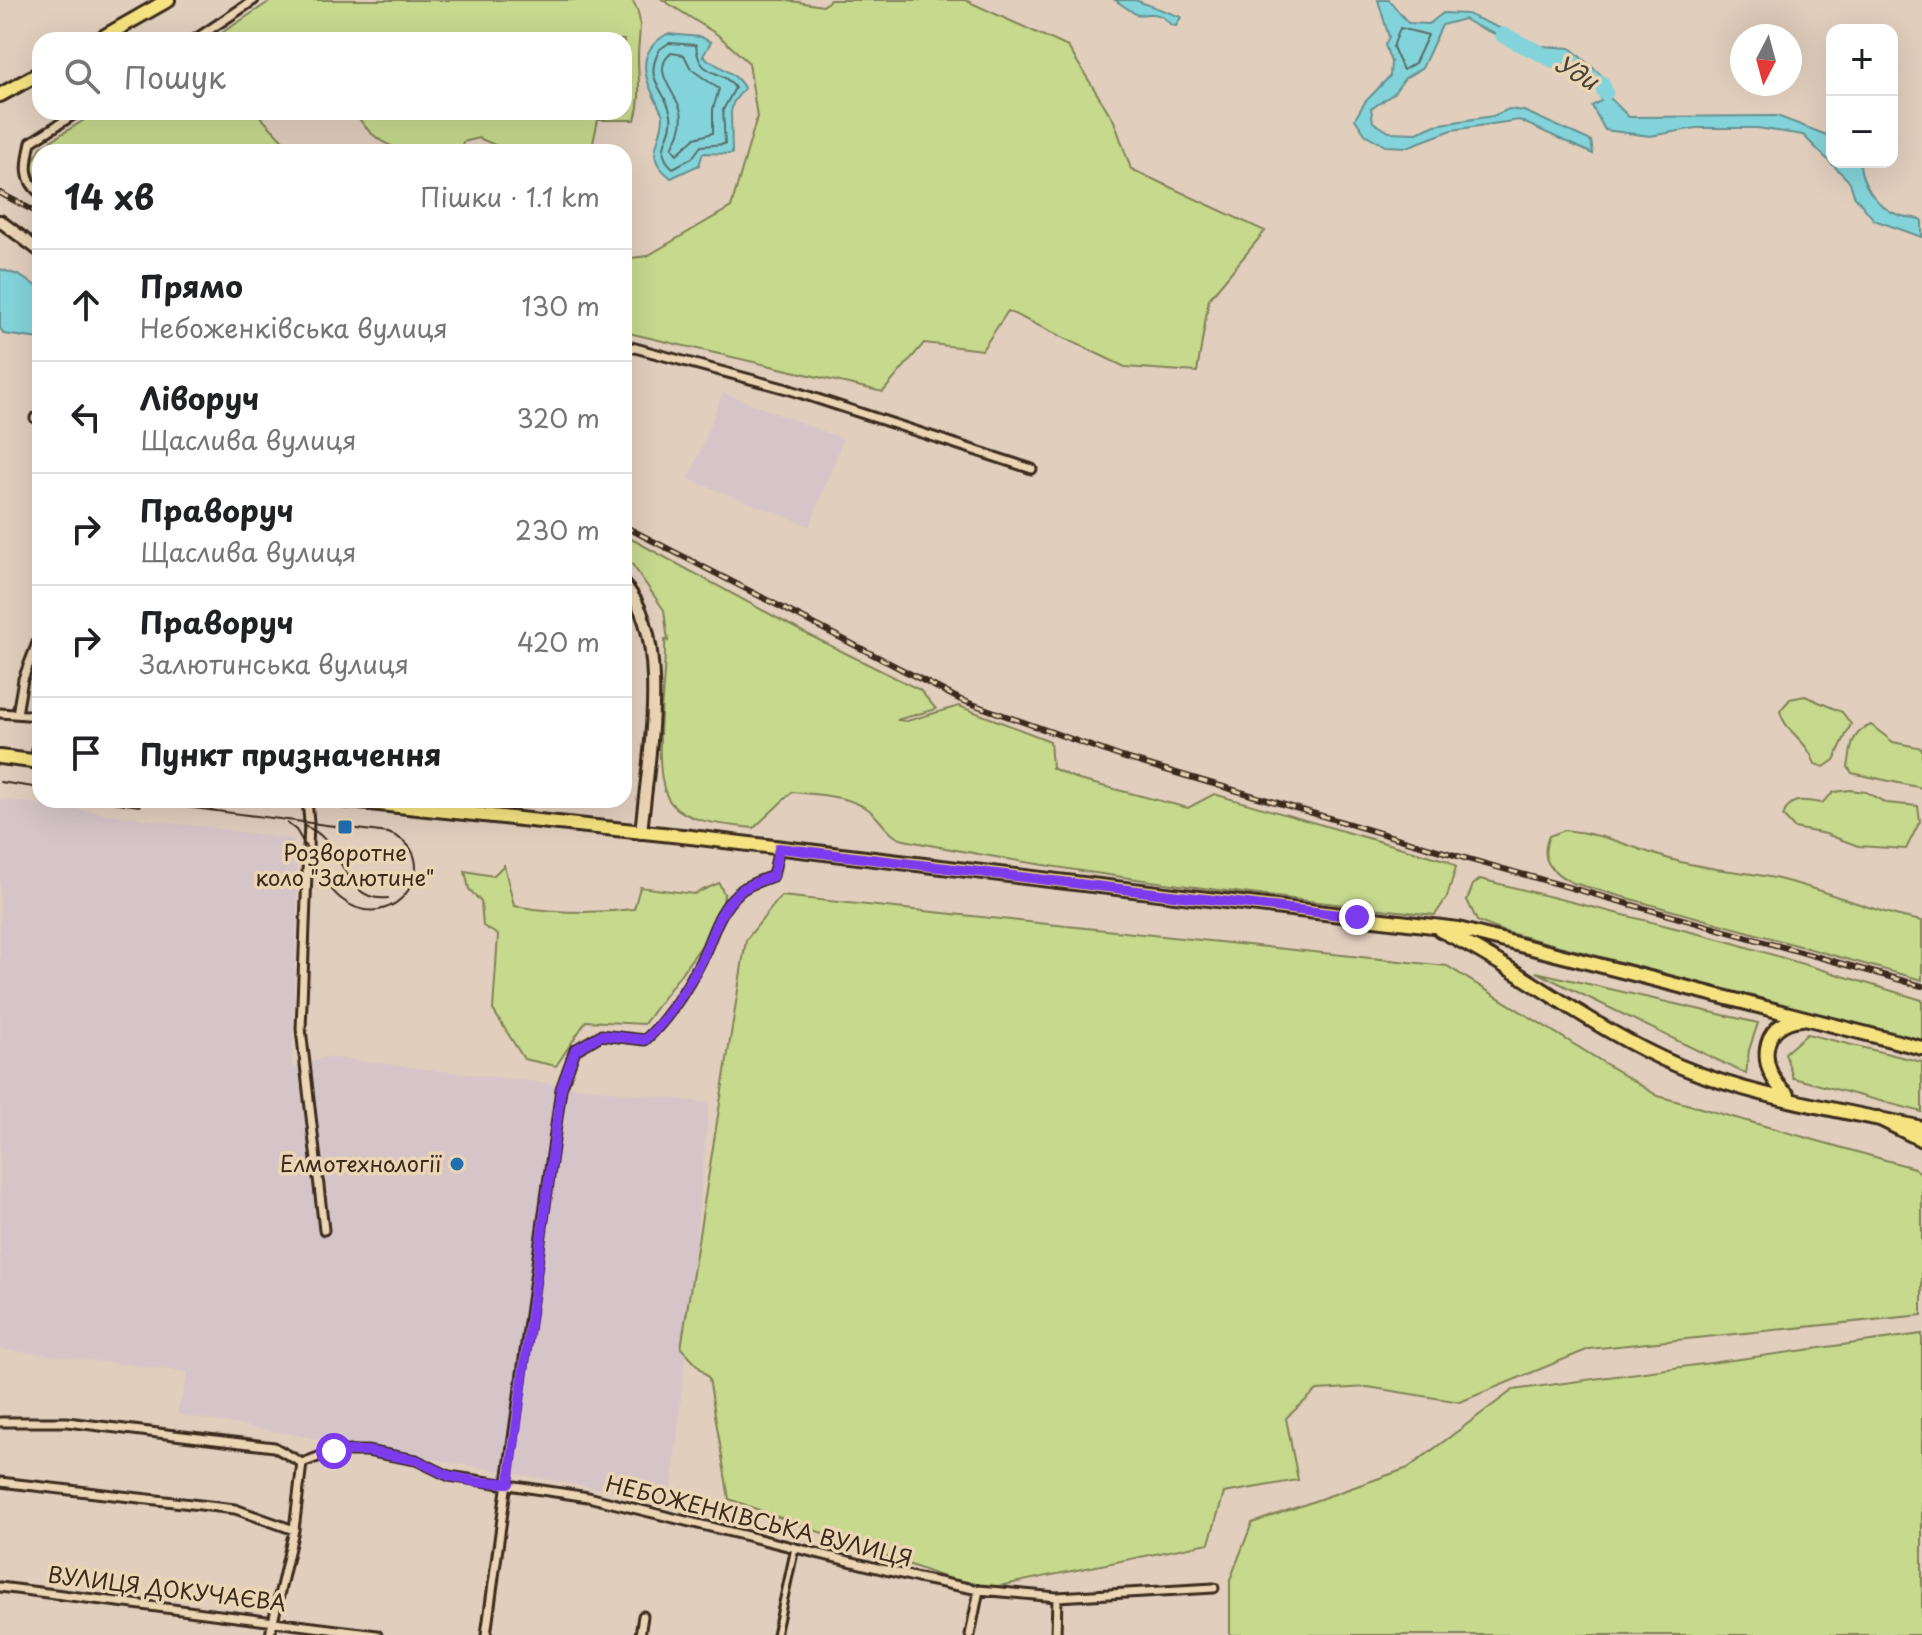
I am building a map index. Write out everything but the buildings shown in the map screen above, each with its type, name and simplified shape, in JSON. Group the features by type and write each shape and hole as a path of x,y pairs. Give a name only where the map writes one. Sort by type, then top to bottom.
{"main road":[{"path":"112,32 168,0"},
{"path":"1,95 32,78"},
{"path":"0,221 32,245"},
{"path":"632,592 651,639 654,684 641,833"},
{"path":"0,757 32,761"},
{"path":"414,808 779,848 1437,929 1458,929 1922,1048"},
{"path":"1437,929 1482,951 1666,1060 1697,1073 1797,1100 1922,1128"},
{"path":"1797,1100 1778,1087 1769,1074 1766,1045 1781,1025 1795,1019 1814,1019"},
{"path":"1878,1118 1922,1140"}],"street":[{"path":"206,32 254,0"},
{"path":"32,185 26,167 31,142 65,120"},
{"path":"632,347 787,389 1032,469"},
{"path":"17,714 23,679 32,656"},
{"path":"0,713 32,715"},
{"path":"308,808 301,1029 324,1230"},
{"path":"486,1635 561,1089 575,1050 601,1035 645,1040 657,1029 701,962 711,930 725,907 741,890 773,876 779,848"},
{"path":"0,1422 67,1422 274,1447 302,1463 294,1530 270,1635"},
{"name":"НЕБОЖЕНКІВСЬКА ВУЛИЦЯ","path":"302,1463 334,1451 367,1451 416,1460 463,1479 509,1483 588,1497 979,1590 1057,1597 1214,1588"},
{"path":"0,1482 235,1509 294,1530"},
{"path":"776,1635 795,1548"},
{"name":"ВУЛИЦЯ ДОКУЧАЄВА","path":"0,1587 273,1619 377,1635"},
{"path":"970,1635 979,1590"},
{"path":"1056,1635 1057,1597"},
{"path":"640,1635 643,1616"}],"shaded area":[{"path":"723,393 843,439 810,526 689,479"},
{"path":"0,799 32,803 32,808 66,808 293,839 298,878 292,1068 326,1057 709,1103 671,1501 177,1414 188,1372 0,1349"}],"green space":[{"path":"272,0 632,0 640,28 637,112 635,120 632,120 632,32 223,32"},
{"path":"663,0 785,0 823,6 830,0 965,0 1068,47 1114,121 1131,169 1265,231 1209,299 1197,372 1125,367 1008,311 982,350 924,343 883,392 632,334 632,258 647,256 731,207 757,117 749,63 718,35"},
{"path":"84,120 264,120 286,144 46,144"},
{"path":"360,120 598,120 593,144 493,144 479,138 462,144 388,144"},
{"path":"632,539 801,631 920,690 936,709 897,720 907,721 959,706 1050,741 1052,768 1079,780 1188,808 1214,794 1448,861 1456,867 1447,897 1435,915 1235,892 1036,864 904,840 859,804 812,794 792,792 754,828 689,816 672,804 661,773 660,727 665,640 668,641 664,610 632,564"},
{"path":"1805,696 1842,712 1851,724 1834,760 1824,767 1815,764 1786,725 1780,711 1790,699"},
{"path":"1871,725 1893,742 1922,748 1922,788 1852,773 1848,767 1853,742 1859,733"},
{"path":"1834,792 1866,792 1886,803 1918,806 1920,821 1906,849 1858,846 1826,834 1794,828 1783,816 1794,802 1822,803"},
{"path":"1565,830 1610,839 1689,864 1793,883 1922,921 1922,980 1573,883 1553,870 1546,859 1549,836"},
{"path":"504,865 514,906 574,912 634,909 640,887 694,894 719,883 724,894 721,919 644,1024 586,1021 556,1066 524,1059 493,1010 498,935 483,926 481,902 469,889 465,871 493,876"},
{"path":"1480,879 1727,941 1922,1000 1922,1041 1502,931 1477,921 1467,900 1473,885"},
{"path":"781,896 1447,966 1658,1096 1914,1168 1922,1174 1922,1315 1589,1349 1460,1402 1368,1387 1317,1390 1286,1418 1298,1480 1224,1493 1209,1543 979,1590 729,1499 709,1378 681,1348 746,940"},
{"path":"1536,972 1758,1023 1749,1050 1746,1074"},
{"path":"1807,1034 1922,1062 1922,1112 1793,1078 1785,1053"},
{"path":"1922,1334 1922,1635 1230,1635 1230,1580 1252,1523 1408,1468 1513,1390"}],"water":[{"path":"1115,0 1135,0 1181,17 1176,26 1171,25 1156,14 1137,15"},
{"path":"1378,0 1389,0 1408,23 1429,24 1443,13 1467,14 1541,46 1570,48 1608,81 1609,97 1629,117 1777,116 1826,135 1826,158 1803,135 1757,128 1696,128 1650,136 1605,130 1592,106 1601,101 1599,87 1586,72 1554,55 1464,19 1442,25 1422,68 1405,78 1393,94 1371,109 1373,122 1389,132 1417,133 1435,125 1493,116 1509,109 1524,111 1591,141 1593,154 1519,120 1452,130 1407,147 1385,146 1365,134 1355,119 1365,102 1390,76 1391,62 1385,45 1389,37"},
{"path":"667,34 701,37 711,42 703,56 731,74 744,88 733,103 731,112 732,154 703,153 699,165 671,178 662,170 655,155 663,115 648,82 645,62 655,43"},
{"path":"1836,168 1861,168 1866,185 1882,205 1896,214 1922,220 1922,237 1874,220 1854,195 1850,182"},
{"path":"0,269 32,283 32,338 4,334 0,328"}],"waterway":[{"name":"Уди","path":"1503,35 1602,84 1605,93"}],"tram line":[{"path":"0,782 32,787"},
{"path":"194,808 388,833 406,844 415,858 415,875 408,890 396,903 380,910 360,909 340,898 333,892 296,830 287,823"},
{"path":"303,826 317,832 327,842 360,891 372,897 388,898"}],"railway":[{"path":"0,193 32,210"},
{"path":"632,530 961,700 1122,757 1468,859 1922,986"}],"place":[{"name":"Розворотне коло \"Залютине\"","path":"345,827"},
{"name":"Елмотехнології","path":"457,1164"}],"route":[{"path":"334,1451 367,1451 416,1460 449,1476 478,1482 509,1483 561,1089 575,1050 601,1035 645,1040 657,1029 701,962 711,930 725,907 741,890 773,876 779,848 1357,917"}]}
